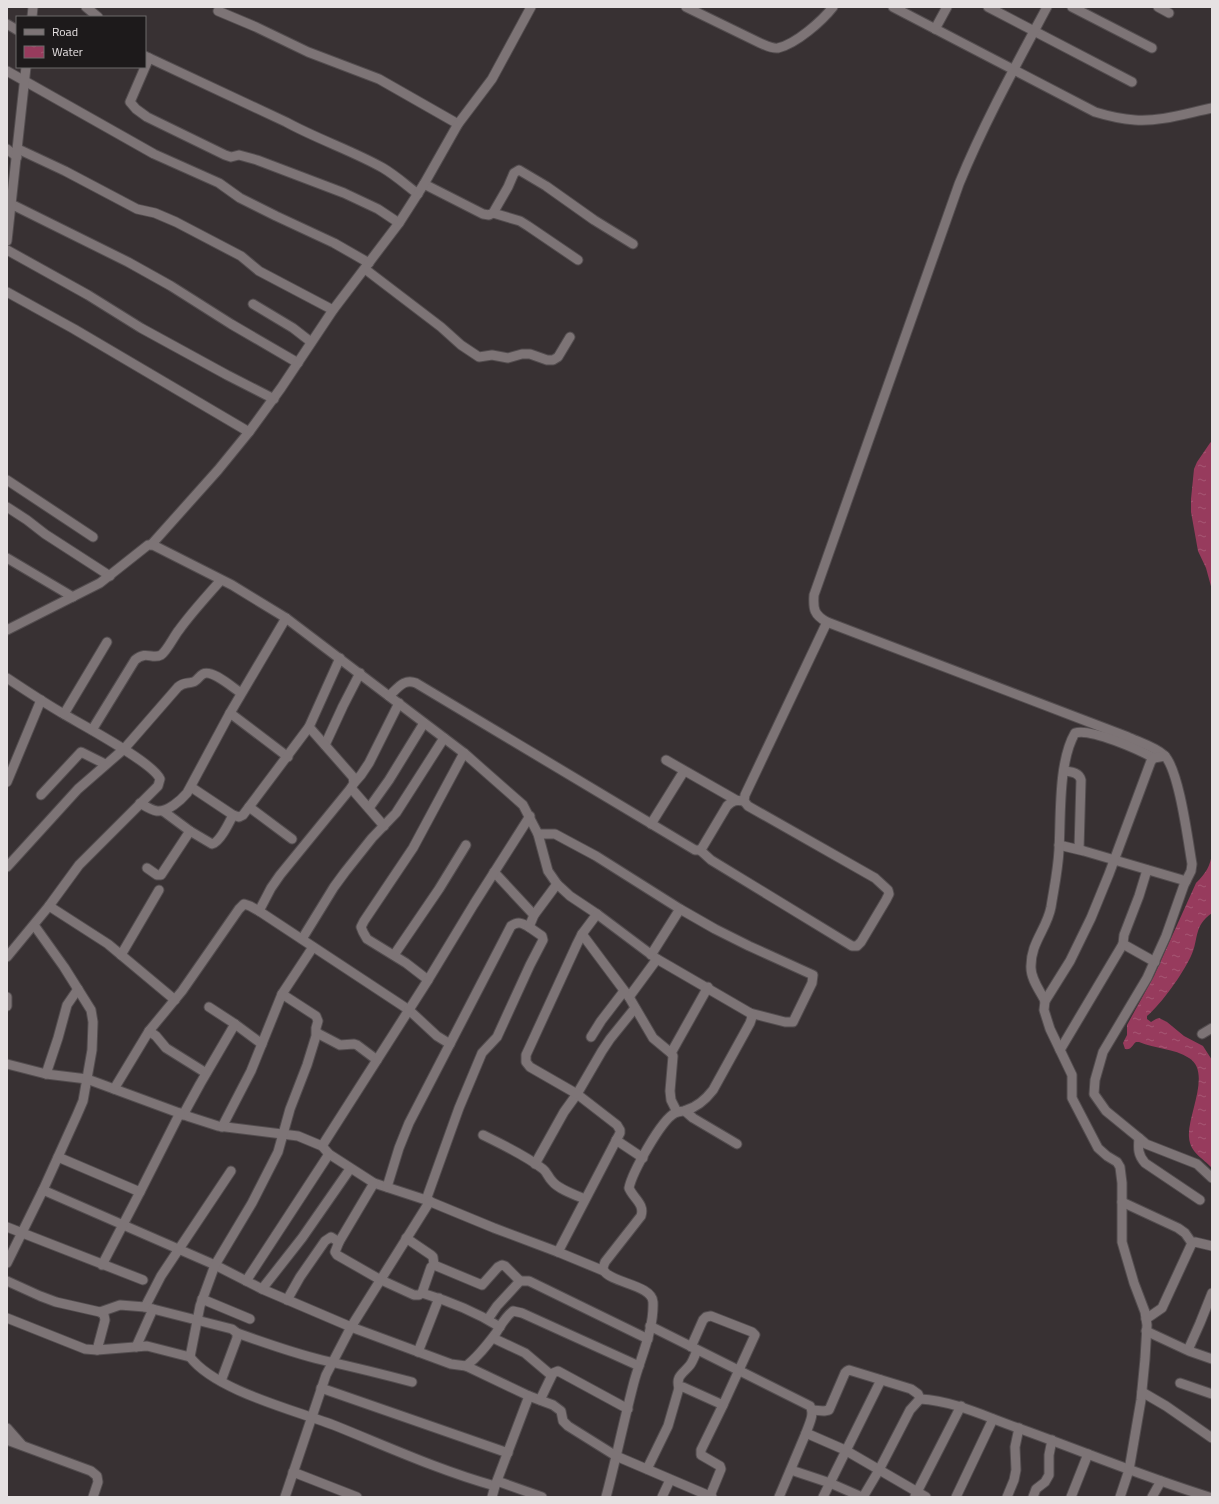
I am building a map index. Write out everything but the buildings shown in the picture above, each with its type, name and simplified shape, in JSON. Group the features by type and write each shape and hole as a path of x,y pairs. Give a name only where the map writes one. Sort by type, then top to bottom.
{"street":[{"path":"86,7 97,16"},
{"path":"7,630 100,583 146,546 151,545 218,470 274,399 333,310 399,223 424,184 458,124 492,79 531,7"},
{"path":"686,7 760,43 778,48 798,39 825,17 833,7"},
{"path":"893,7 1095,112 1118,118 1152,120 1212,108"},
{"path":"935,29 947,7"},
{"path":"988,7 1132,82"},
{"path":"1047,7 1013,70 970,156 959,184 814,595 813,605 816,615 827,622 1128,737 1160,752 1165,756 1172,767 1176,780 1192,864 1191,871 1169,930 1155,962 1103,1052 1094,1080 1094,1094 1106,1111 1146,1144 1197,1164 1212,1178"},
{"path":"1072,7 1152,48"},
{"path":"1158,7 1169,13"},
{"path":"218,11 256,27 301,49 379,79 458,124"},
{"path":"7,24 16,29"},
{"path":"147,57 286,122 308,134 376,164 395,176 418,194"},
{"path":"7,241 26,81 26,68"},
{"path":"143,68 130,102 136,109 147,117 225,155 231,157 239,155 257,160 344,193 378,209 399,223"},
{"path":"7,71 154,154 219,183 240,198 334,243 367,266 461,345 478,357 492,355 508,358 522,354 530,354 547,360 553,360 558,357 570,337"},
{"path":"7,149 65,171 137,209 155,213 176,222 241,256 259,271 333,310"},
{"path":"424,184 489,216 493,213 514,173 519,170 546,186 594,220 633,244"},
{"path":"12,204 128,262 171,286 231,324 298,363"},
{"path":"493,213 520,221 578,260"},
{"path":"7,250 88,295 140,328 274,399"},
{"path":"7,292 74,329 249,432"},
{"path":"253,304 293,328 311,342"},
{"path":"7,480 94,537"},
{"path":"7,506 45,534 110,576"},
{"path":"151,545 221,580 286,618 464,753 524,805 538,834 548,871 557,884 570,896 597,914 654,957 708,987 750,1013 785,1022 793,1022 812,983 812,975 749,946 680,909 596,856 568,841 554,834 538,834"},
{"path":"7,558 72,597"},
{"path":"92,730 135,660 140,656 146,655 160,656 184,624 221,580"},
{"path":"140,803 150,809 163,811 181,800 187,793 241,693 286,618"},
{"path":"700,850 727,806 731,802 740,800 745,795 827,622"},
{"path":"64,714 107,642"},
{"path":"191,787 233,815 238,817 243,815 288,757 309,727 340,658"},
{"path":"7,867 78,789 124,749 183,683 192,682 202,674 208,672 214,674 241,693"},
{"path":"325,745 360,674"},
{"path":"7,678 64,714 124,749 156,772 160,779 158,786 79,865 49,906 7,957"},
{"path":"389,696 406,681 410,680 416,683 695,850 700,850 711,860 852,946 857,946 861,942 886,900 889,894 888,890 875,878 740,800 666,760"},
{"path":"8,777 41,700"},
{"path":"259,911 271,888 280,875 361,775 399,703"},
{"path":"230,713 288,757"},
{"path":"369,808 389,780 424,723"},
{"path":"309,727 352,778 353,786 384,826"},
{"path":"1045,1001 1032,974 1031,957 1034,946 1050,912 1057,871 1060,801 1064,770 1070,742 1075,733 1080,732 1122,743 1154,758 1165,756"},
{"path":"302,940 341,877 372,838 396,813 444,738"},
{"path":"41,795 81,752 105,764"},
{"path":"428,980 394,955 368,939 362,932 361,927 413,848 464,753"},
{"path":"1120,1497 1129,1470 1142,1392 1146,1331 1145,1312 1134,1283 1122,1242 1120,1167 1117,1162 1098,1148 1074,1102 1072,1093 1072,1075 1044,1010 1045,1001 1070,961 1083,935 1134,811 1144,778 1151,761 1154,758"},
{"path":"652,824 684,770"},
{"path":"1064,770 1076,773 1081,780 1079,850"},
{"path":"249,807 292,839"},
{"path":"163,811 190,831 212,844 216,843 233,815"},
{"path":"322,1146 530,816"},
{"path":"147,868 157,875 161,875 190,831"},
{"path":"394,955 435,896 466,845"},
{"path":"1059,845 1186,881"},
{"path":"1060,1050 1123,944 1124,935 1147,870"},
{"path":"494,872 534,915"},
{"path":"529,927 534,915 557,884"},
{"path":"121,954 159,890"},
{"path":"114,1089 149,1031 175,1000 244,904 259,911 409,1010 437,1036 450,1044"},
{"path":"49,906 121,954 175,1000"},
{"path":"590,1037 601,1020 627,994 654,957 680,909"},
{"path":"558,1252 620,1130 617,1125 577,1094 530,1067 526,1062 526,1055 582,934 597,914"},
{"path":"284,1497 321,1388 333,1362 351,1327 379,1279 406,1238 428,1200 459,1108 482,1053 497,1036 543,940 542,936 529,927 519,922 511,926 410,1123 399,1148 388,1187"},
{"path":"7,1263 43,1190 83,1101 92,1050 93,1016 91,1010 34,925"},
{"path":"582,934 627,994 653,1038 671,1053 674,1061 670,1100 681,1111 737,1144"},
{"path":"1123,944 1155,962"},
{"path":"222,1127 248,1077 282,994 313,946"},
{"path":"671,1053 708,987"},
{"path":"46,1074 67,1005 78,989"},
{"path":"190,1357 202,1299 215,1265 252,1203 272,1165 284,1134 290,1109 307,1065 317,1033 316,1028 318,1018 282,994"},
{"path":"7,997 7,1006"},
{"path":"209,1007 262,1044"},
{"path":"535,1164 564,1112 577,1094 610,1039 635,1008"},
{"path":"604,1271 603,1267 605,1262 641,1216 641,1207 629,1188 643,1158 671,1115 696,1107 706,1099 713,1090 750,1023 752,1017 750,1013"},
{"path":"102,1265 181,1114 235,1024"},
{"path":"1202,1034 1212,1028"},
{"path":"149,1031 156,1036 166,1048 206,1074"},
{"path":"317,1033 340,1045 354,1044 377,1060"},
{"path":"7,1064 46,1074 87,1079 181,1114 222,1127 298,1136 322,1146 350,1169 374,1183 428,1200 494,1228 558,1252 604,1271 649,1294 653,1300 653,1316 606,1497"},
{"path":"483,1135 511,1149 535,1164 544,1170 551,1181 556,1185 584,1199"},
{"path":"1138,1138 1138,1150 1140,1157 1145,1163 1200,1200"},
{"path":"616,1140 643,1158"},
{"path":"246,1281 330,1154"},
{"path":"58,1157 140,1192"},
{"path":"262,1289 302,1238 350,1169"},
{"path":"136,1347 161,1276 180,1250 231,1171"},
{"path":"374,1183 339,1242 335,1252 337,1255 379,1279 414,1296 422,1293 439,1298 488,1319 500,1327"},
{"path":"43,1190 215,1265 287,1300 351,1327 418,1352 451,1364 466,1366 540,1400 559,1409 562,1414 563,1421 568,1426 616,1456 706,1496 721,1469 720,1466 701,1455 701,1452 754,1338 755,1335 752,1332 711,1316 706,1317 703,1320 690,1366 680,1374 678,1380 679,1388 668,1426 647,1469"},
{"path":"1122,1202 1178,1228 1192,1243"},
{"path":"7,1227 143,1280"},
{"path":"287,1300 300,1277 325,1241 331,1237 339,1242"},
{"path":"406,1238 432,1255 434,1258 434,1266 432,1267 422,1293"},
{"path":"1192,1243 1195,1242 1212,1246"},
{"path":"1146,1319 1162,1308 1192,1243"},
{"path":"434,1266 482,1285 498,1267 502,1265 520,1281"},
{"path":"488,1319 497,1306 520,1281 529,1280 648,1339"},
{"path":"7,1281 56,1302 100,1312 104,1315 105,1320 97,1350"},
{"path":"1188,1350 1212,1292"},
{"path":"418,1352 439,1298"},
{"path":"202,1299 250,1319"},
{"path":"100,1312 120,1305 149,1308 232,1330 291,1351 412,1382"},
{"path":"466,1366 493,1338 509,1314 513,1311 522,1313 639,1366"},
{"path":"7,1318 74,1346 85,1349 97,1350 147,1346 190,1357 194,1363 207,1373 257,1398 311,1417 464,1477 496,1483 542,1497"},
{"path":"650,1326 810,1406 812,1415 806,1433 779,1497"},
{"path":"1146,1331 1212,1359"},
{"path":"221,1381 237,1338 237,1333"},
{"path":"493,1338 525,1353 551,1375"},
{"path":"812,1410 829,1410 846,1371 849,1370 911,1389 918,1394 920,1399"},
{"path":"540,1400 551,1375 555,1371 558,1371 628,1409"},
{"path":"823,1497 881,1380"},
{"path":"1180,1383 1212,1394"},
{"path":"679,1388 683,1387 724,1405"},
{"path":"321,1388 508,1453"},
{"path":"1142,1392 1166,1406 1212,1438"},
{"path":"492,1497 529,1396"},
{"path":"791,1470 830,1483 862,1497 879,1470 910,1410 920,1399 930,1399 961,1406 1129,1470 1209,1497"},
{"path":"806,1433 845,1450 919,1495 961,1406"},
{"path":"956,1497 993,1419"},
{"path":"7,1428 23,1446"},
{"path":"1007,1497 1014,1480 1016,1470 1015,1447 1019,1428"},
{"path":"7,1440 91,1471 97,1476 98,1482 93,1497"},
{"path":"1033,1497 1036,1490 1048,1478 1049,1455 1052,1440"},
{"path":"1071,1497 1088,1454"},
{"path":"293,1472 357,1497"},
{"path":"662,1497 670,1480"},
{"path":"1152,1497 1161,1481"}],"water":[{"path":"1212,441 1212,590 1206,568 1198,551 1191,512 1191,499 1194,469 1197,462"},
{"path":"1212,853 1212,913 1206,918 1199,928 1191,956 1182,972 1165,996 1147,1016 1147,1019 1151,1022 1159,1018 1167,1022 1184,1036 1203,1046 1212,1060 1212,1168 1194,1151 1189,1137 1189,1128 1199,1084 1196,1065 1189,1058 1171,1050 1139,1042 1136,1042 1129,1049 1125,1049 1123,1043 1127,1035 1127,1025 1154,976 1196,883 1207,870"}]}
